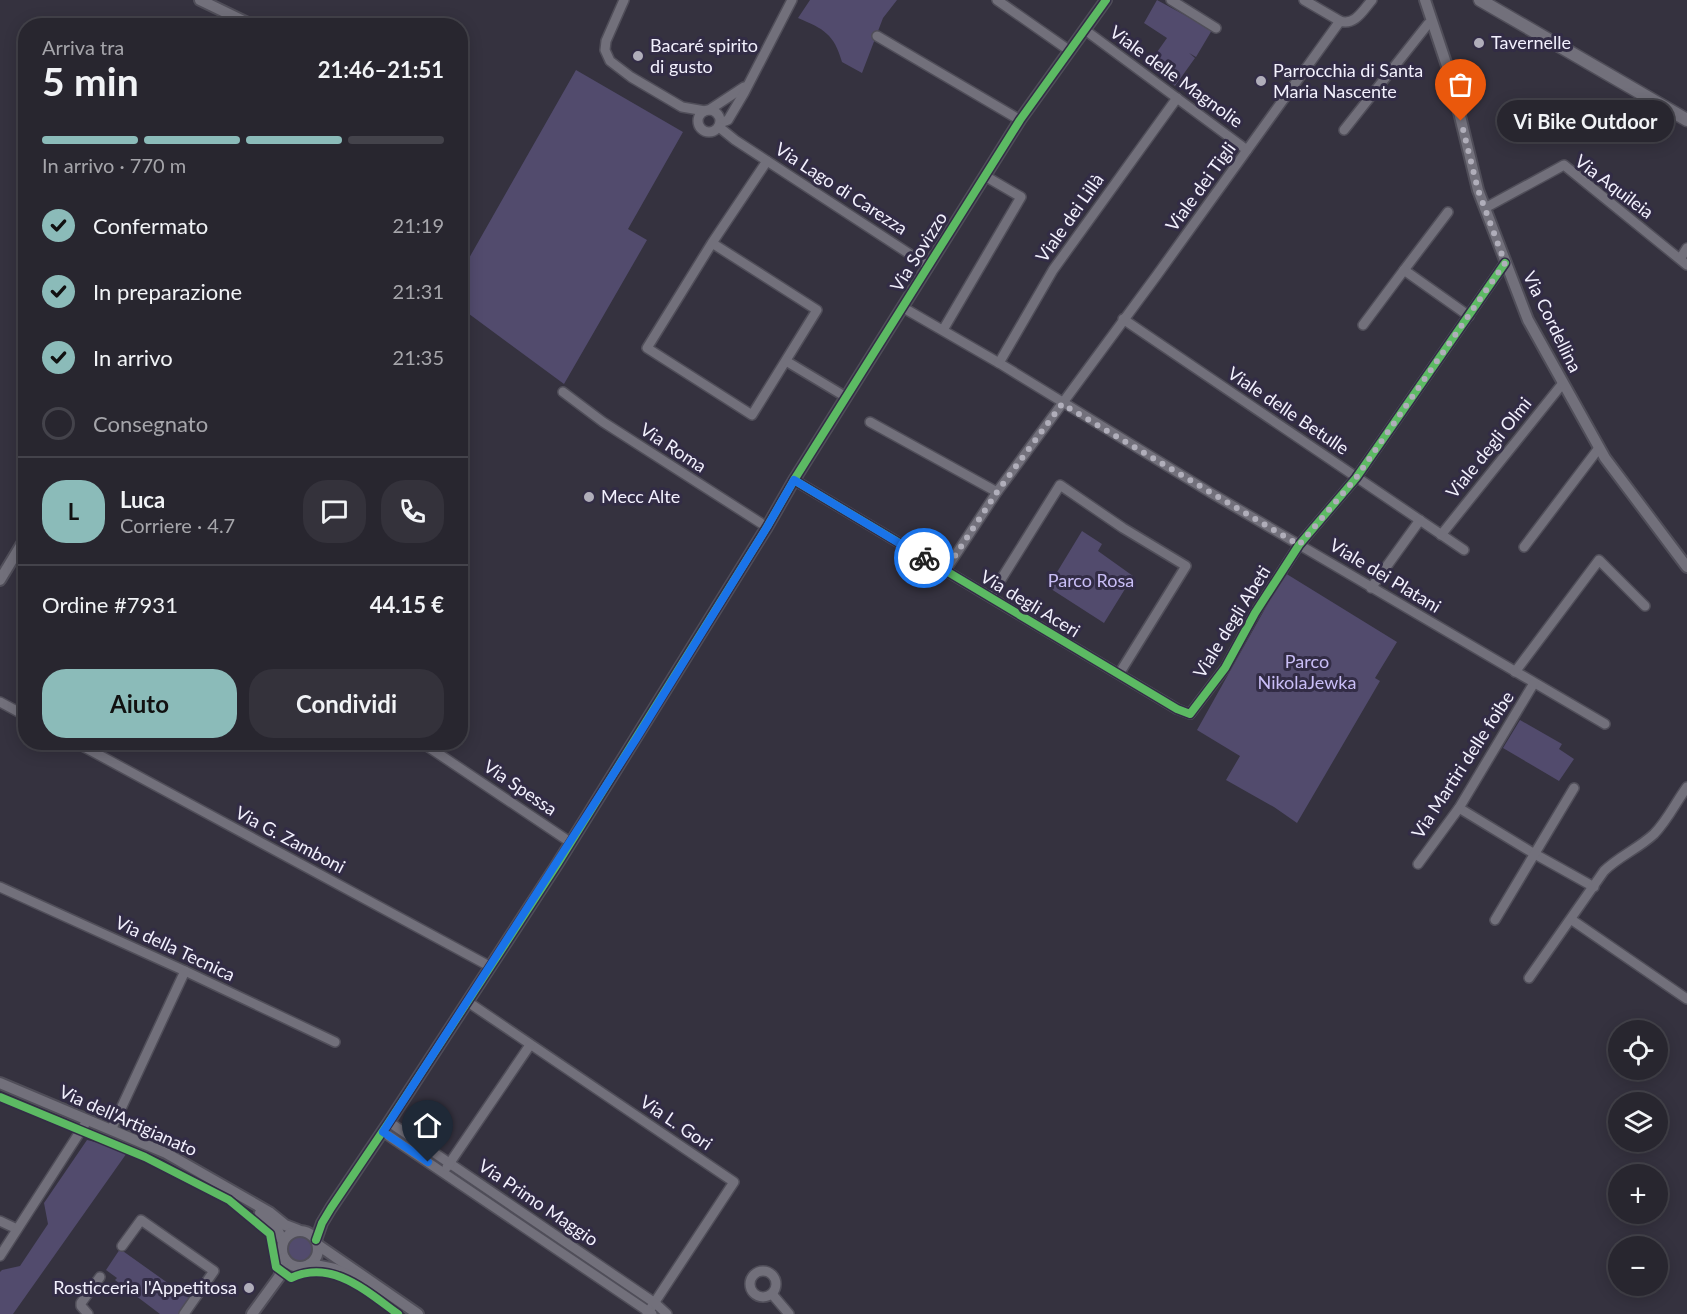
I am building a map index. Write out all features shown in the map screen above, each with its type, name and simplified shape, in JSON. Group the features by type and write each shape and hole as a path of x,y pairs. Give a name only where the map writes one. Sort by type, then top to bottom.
{"main road":[{"path":"1480,0 1687,120"}],"street":[{"path":"200,0 238,18"},
{"path":"624,0 606,41 607,56 617,67 682,107 702,130 717,127 728,120 792,0"},
{"path":"997,0 1070,51"},
{"name":"Via Sovizzo","path":"331,1208 491,967 1020,120 1106,0"},
{"path":"1171,0 1216,28"},
{"path":"1304,0 1340,21"},
{"name":"Viale dei Tigli","path":"945,571 997,492 1340,21 1347,23 1352,21 1372,0"},
{"name":"Via Cordellina","path":"1416,0 1446,63"},
{"name":"Via Cordellina","path":"1425,0 1446,63 1478,190 1528,320 1605,458 1687,567"},
{"path":"1344,130 1428,24"},
{"name":"Viale delle Magnolie","path":"1084,30 1247,150"},
{"path":"877,36 1020,120"},
{"path":"698,123 699,116 746,85"},
{"name":"Viale dei Lillà","path":"999,363 1053,270 1176,98"},
{"path":"682,107 716,113 717,127"},
{"name":"Via Lago di Carezza","path":"717,127 928,266"},
{"path":"712,243 817,310 752,415 647,348 712,243 767,161"},
{"name":"Via Aquileia","path":"1485,208 1564,165 1683,262"},
{"path":"943,330 1021,197 985,177"},
{"path":"1364,325 1448,212"},
{"path":"1683,262 1687,248"},
{"name":"Viale degli Abeti","path":"1190,714 1225,668 1254,613 1299,545 1356,478 1505,263"},
{"path":"1404,270 1468,316"},
{"name":"Viale dei Platani","path":"902,307 999,363 1062,404 1371,588 1605,724"},
{"name":"Viale delle Betulle","path":"1123,319 1464,550"},
{"path":"786,361 846,397"},
{"name":"Viale degli Olmi","path":"1441,535 1563,382"},
{"name":"Via Roma","path":"563,392 607,425 767,527"},
{"path":"870,422 997,492"},
{"path":"1524,547 1599,448"},
{"name":"Via degli Aceri","path":"794,480 1177,709 1190,714"},
{"path":"990,597 1060,485 1123,528 1186,566 1119,674"},
{"path":"1371,588 1420,520"},
{"path":"0,579 18,550"},
{"path":"1515,672 1599,560 1645,606"},
{"name":"Via Martiri delle foibe","path":"1418,864 1459,808 1534,683"},
{"path":"0,702 18,712"},
{"name":"Via G. Zamboni","path":"90,750 491,967"},
{"name":"Via Spessa","path":"434,750 570,842"},
{"path":"1529,978 1594,886 1616,859 1636,849 1655,832 1687,787"},
{"path":"1495,921 1574,788"},
{"path":"1459,808 1535,855 1594,886"},
{"name":"Via della Tecnica","path":"0,887 334,1042"},
{"path":"1572,920 1687,999"},
{"path":"111,1130 185,971"},
{"name":"Via L. Gori","path":"468,1002 735,1182 649,1313"},
{"path":"443,1173 531,1045"},
{"name":"Via dell'Artigianato","path":"0,1083 166,1153 269,1212 285,1225 301,1231"},
{"path":"0,1256 87,1120"},
{"name":"Via Primo Maggio","path":"386,1127 450,1163 655,1303 667,1314"},
{"name":"Via Primo Maggio","path":"386,1127 443,1173 649,1313"},
{"name":"Via dell'Artigianato","path":"239,1196 263,1215 278,1231 283,1242"},
{"path":"331,1208 314,1225 289,1234 283,1242 284,1258 289,1264 335,1269 379,1287"},
{"path":"273,1287 283,1277 317,1256 317,1243 322,1223 331,1208"},
{"path":"122,1246 141,1220 214,1271 184,1314"},
{"path":"0,1221 17,1229"},
{"path":"301,1231 311,1234 317,1243 418,1314"},
{"path":"565,1256 572,1246"},
{"path":"252,1314 279,1277 284,1258"},
{"path":"88,1314 81,1303 100,1277"},
{"path":"772,1294 789,1314"}],"green space":[{"path":"810,0 897,0 883,18 862,73 842,62 835,45 827,34 798,18"},
{"path":"1157,0 1212,30 1196,57 1189,53 1195,58 1175,86 1148,65 1167,38 1144,23"},
{"path":"576,70 683,132 628,229 647,240 564,384 468,313 468,260"},
{"name":"Parco Rosa","path":"1082,531 1102,544 1098,551 1133,576 1104,623 1048,587"},
{"name":"Parco NikolaJewka","path":"1285,573 1397,642 1375,678 1380,681 1297,823 1226,780 1240,756 1197,730"},
{"path":"1520,720 1562,744 1559,749 1574,759 1559,781 1503,748"},
{"path":"87,1140 129,1150 13,1314 0,1314 0,1272 20,1266 48,1224 44,1203"},
{"path":"300,1235 309,1239 313,1248 309,1257 300,1261 291,1257 287,1248 291,1239"},
{"path":"120,1249 193,1301 184,1314 160,1314 115,1280 117,1278 106,1270"}],"cycle path":[{"path":"316,1240 331,1208 558,863 794,480 1020,120 1106,0"},
{"path":"794,480 1177,709 1190,714 1225,668 1255,613 1299,545 1356,478 1505,263"},
{"path":"0,1097 145,1157 229,1200 270,1234 276,1267 291,1278 306,1273 321,1272 334,1275 361,1287 398,1314"}],"way so far":[{"path":"924,558 945,571 997,492 1062,404 1299,545 1356,478 1505,263 1478,190 1461,121"}],"place":[{"name":"Tavernelle","path":"1479,43"},
{"name":"Bacaré spirito di gusto","path":"638,56"},
{"name":"Parrocchia di Santa Maria Nascente","path":"1261,81"},
{"name":"Vi Bike Outdoor","path":"1461,121"},
{"name":"Mecc Alte","path":"589,497"},
{"name":"Rosticceria l'Appetitosa","path":"249,1288"}],"route":[{"path":"428,1162 383,1132 558,863 794,480 924,558"}]}
